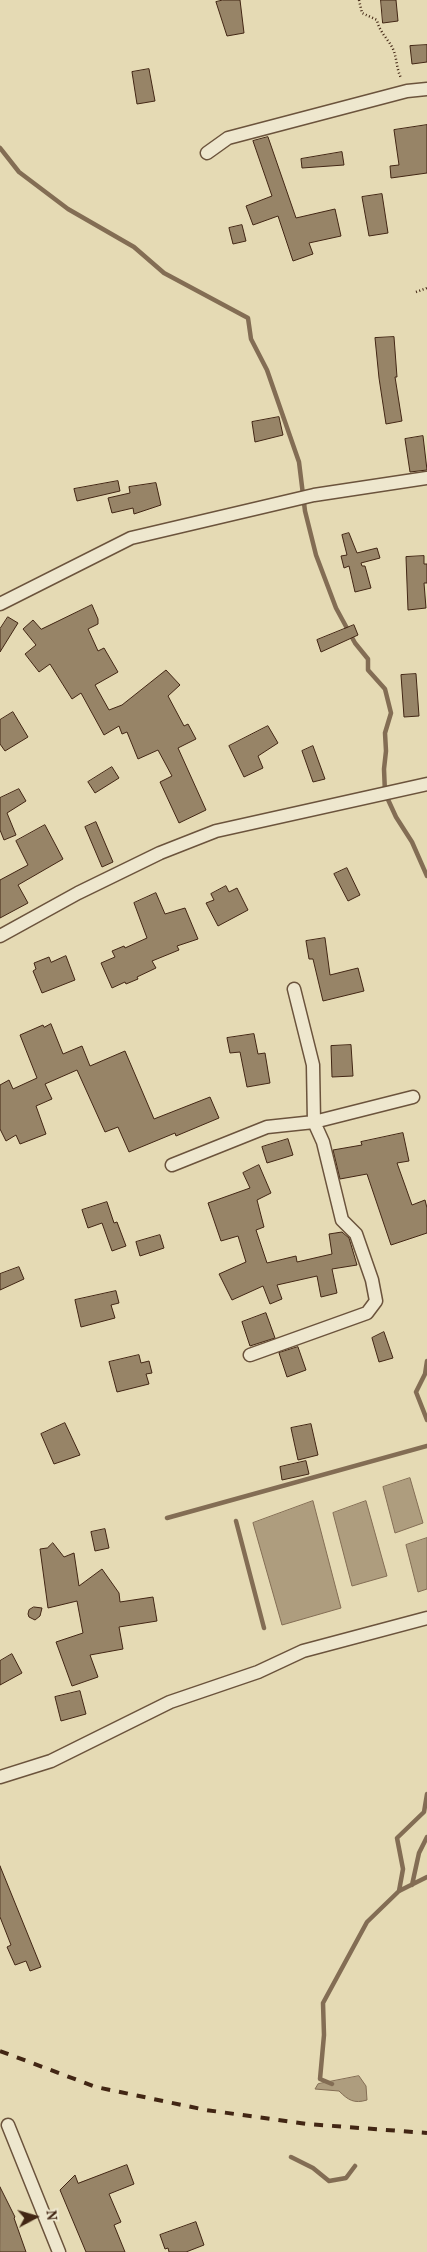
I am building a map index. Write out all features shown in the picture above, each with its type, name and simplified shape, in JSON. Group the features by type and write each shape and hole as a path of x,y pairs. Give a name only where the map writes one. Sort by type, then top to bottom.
{"street":[{"path":"207,153 228,138 407,91 427,89"},
{"path":"0,604 131,538 314,495 427,478"},
{"path":"0,936 78,893 160,853 216,831 427,784"},
{"path":"250,1356 367,1313 376,1301 372,1280 356,1234 342,1220 322,1142 314,1122 313,1064 294,989"},
{"path":"172,1165 267,1127 314,1122 413,1098"},
{"path":"0,1777 51,1761 170,1702 258,1672 304,1651 427,1618"},
{"path":"8,2124 59,2252"}],"path":[{"path":"359,0 362,13 376,20 379,28 394,49 397,71 407,91"},
{"path":"416,292 427,288"}],"shaded area":[{"path":"410,1478 423,1523 395,1533 383,1487"},
{"path":"313,1501 341,1608 282,1625 253,1523"},
{"path":"366,1501 387,1576 352,1586 333,1513"},
{"path":"427,1538 427,1589 418,1592 406,1545"},
{"path":"359,2076 366,2086 367,2100 355,2101 348,2099 339,2091 315,2089 318,2084"}],"building":[{"path":"240,0 244,33 227,36 216,2"},
{"path":"381,0 396,0 398,21 383,23"},
{"path":"427,45 427,62 412,64 410,46"},
{"path":"149,69 155,101 137,104 132,72"},
{"path":"427,125 427,173 391,178 390,166 399,165 394,130"},
{"path":"268,137 296,218 335,209 341,236 309,243 313,254 293,261 278,216 253,225 246,206 272,196 253,141"},
{"path":"342,152 344,165 302,168 301,159"},
{"path":"382,194 388,233 369,236 362,197"},
{"path":"242,225 246,241 233,244 229,228"},
{"path":"394,337 397,377 395,377 402,421 386,424 375,338"},
{"path":"279,417 283,435 255,442 252,422"},
{"path":"423,436 427,470 410,472 405,439"},
{"path":"118,481 120,491 77,501 74,489"},
{"path":"156,483 161,505 134,514 133,508 112,513 108,498 130,493 129,487"},
{"path":"349,533 357,553 377,548 380,558 361,563 362,566 365,566 371,588 355,592 349,566 344,568 341,556 347,555 342,535"},
{"path":"424,556 424,564 427,564 427,583 424,583 426,608 408,610 406,557"},
{"path":"92,605 98,619 98,624 88,629 98,651 104,648 118,672 95,685 109,710 122,705 166,670 180,685 168,696 184,726 188,724 196,739 178,748 206,810 179,823 160,782 172,776 158,750 138,759 127,732 122,734 119,726 104,735 81,693 72,699 50,664 39,672 25,654 36,645 23,629 33,620 41,629"},
{"path":"8,617 18,623 0,652 0,629"},
{"path":"354,625 358,635 321,652 317,640"},
{"path":"416,674 419,716 404,717 401,675"},
{"path":"13,712 28,737 5,751 0,744 0,720"},
{"path":"268,726 278,743 258,756 263,768 244,777 229,746"},
{"path":"313,746 325,779 313,782 302,751"},
{"path":"112,767 119,778 95,793 88,782"},
{"path":"19,789 26,801 7,813 16,835 4,840 0,830 0,798"},
{"path":"96,822 113,862 102,867 85,827"},
{"path":"45,825 63,859 18,885 28,903 0,918 0,880 28,865 16,841"},
{"path":"347,868 360,895 348,901 334,874"},
{"path":"226,886 229,892 237,888 248,910 218,926 206,903 214,900 211,894"},
{"path":"156,893 165,914 185,908 198,939 177,946 179,950 152,961 156,968 137,977 138,979 112,988 101,963 115,957 112,951 124,946 125,948 147,938 134,903"},
{"path":"325,938 330,975 358,968 364,991 323,1001 313,959 309,959 306,941"},
{"path":"66,956 75,980 42,993 33,971 36,969 34,963 49,957 51,962"},
{"path":"51,1024 63,1054 82,1046 90,1066 125,1051 154,1119 210,1097 219,1118 176,1136 175,1133 129,1152 118,1127 105,1132 77,1070 45,1084 52,1099 36,1106 46,1134 20,1144 16,1135 6,1141 0,1129 0,1085 9,1080 13,1089 37,1078 20,1035 43,1025 44,1027"},
{"path":"254,1034 258,1054 265,1053 270,1083 247,1087 240,1052 230,1053 227,1038"},
{"path":"351,1045 353,1076 332,1077 331,1046"},
{"path":"403,1133 409,1161 397,1163 412,1205 425,1200 427,1208 427,1233 391,1245 367,1174 340,1179 333,1150 362,1145 361,1142"},
{"path":"288,1139 293,1155 267,1163 262,1147"},
{"path":"259,1165 271,1193 257,1200 264,1227 256,1230 267,1263 296,1256 297,1262 332,1254 329,1234 342,1232 349,1238 357,1265 332,1269 337,1293 321,1297 317,1276 277,1285 282,1299 270,1304 263,1286 232,1300 219,1274 246,1262 238,1236 221,1241 208,1203 250,1188 243,1173"},
{"path":"107,1202 114,1223 117,1222 126,1246 112,1251 102,1223 88,1228 82,1210"},
{"path":"160,1235 164,1248 140,1256 136,1242"},
{"path":"19,1267 24,1279 0,1290 0,1274"},
{"path":"116,1291 119,1303 111,1305 115,1318 81,1327 75,1300"},
{"path":"266,1313 275,1338 250,1346 242,1322"},
{"path":"384,1332 393,1358 379,1362 372,1338"},
{"path":"298,1347 306,1370 287,1377 279,1353"},
{"path":"139,1355 141,1363 149,1361 152,1373 146,1374 149,1384 117,1392 109,1362"},
{"path":"65,1423 80,1455 54,1464 41,1434"},
{"path":"311,1424 318,1455 298,1460 291,1428"},
{"path":"306,1461 309,1474 282,1480 280,1467"},
{"path":"105,1529 109,1548 95,1551 91,1532"},
{"path":"53,1543 64,1557 74,1553 79,1586 102,1569 119,1593 120,1602 153,1597 157,1621 119,1627 123,1649 90,1655 98,1677 72,1686 56,1642 83,1633 77,1601 48,1608 40,1549 47,1548"},
{"path":"34,1607 42,1608 40,1616 35,1620 29,1617 28,1614 29,1610"},
{"path":"12,1654 22,1673 0,1685 0,1661"},
{"path":"80,1691 86,1714 61,1721 55,1697"},
{"path":"0,1866 41,1967 30,1971 26,1961 15,1965 7,1947 11,1945 0,1917"},
{"path":"127,2165 134,2184 109,2194 121,2222 114,2225 125,2252 86,2252 60,2190 75,2175 78,2183"},
{"path":"0,2187 15,2217 26,2252 0,2252"},
{"path":"196,2222 204,2245 186,2252 169,2252 168,2248 165,2249 160,2235"}],"waterway":[{"path":"0,148 19,172 68,209 134,247 164,273 248,318 251,339 267,370 299,462 305,511 316,555 336,608 355,643 368,659 368,670 385,689 391,713 385,733 385,793 396,817 412,842 427,876"},
{"path":"427,1361 425,1374 416,1392 427,1420"},
{"path":"167,1518 427,1446"},
{"path":"236,1521 264,1628"},
{"path":"399,1891 403,1869 397,1838 424,1812 427,1794"},
{"path":"412,1885 419,1853 427,1837"},
{"path":"332,2084 320,2079 324,2035 323,2003 367,1922 399,1891 427,1877"},
{"path":"291,2157 313,2168 329,2181 346,2178 355,2166"}],"railway":[{"path":"0,2051 96,2087 206,2110 307,2124 427,2133"}]}
